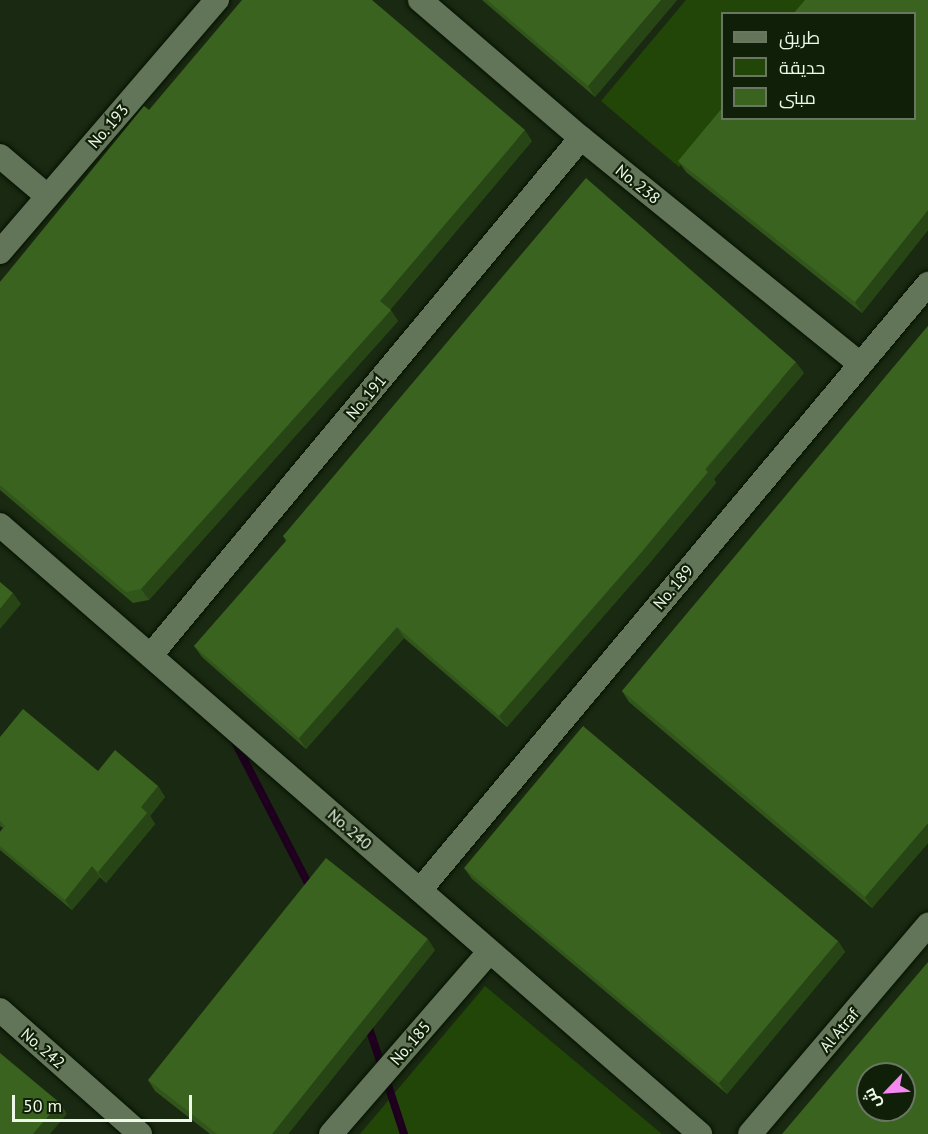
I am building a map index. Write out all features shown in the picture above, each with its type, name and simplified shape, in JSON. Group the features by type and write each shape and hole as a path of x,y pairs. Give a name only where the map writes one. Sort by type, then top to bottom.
{"street":[{"name":"No. 193","path":"0,252 217,0"},
{"name":"No. 238","path":"420,0 581,138 859,363"},
{"name":"No. 191","path":"152,655 581,138"},
{"path":"0,156 47,196"},
{"name":"No. 189","path":"420,891 859,363 928,284"},
{"name":"No. 240","path":"0,525 700,1134"},
{"name":"Al Atraf","path":"750,1134 928,925"},
{"name":"No. 185","path":"331,1134 489,952"},
{"name":"No. 242","path":"0,1010 140,1134"}],"green space":[{"path":"686,0 820,0 809,12 721,12 721,116 679,167 601,101"},
{"path":"485,986 662,1134 360,1134"}],"building":[{"path":"242,0 372,0 525,130 380,301 391,310 141,589 126,592 0,485 0,282 144,106 149,110"},
{"path":"487,0 661,0 588,86"},
{"path":"805,0 928,0 928,210 855,302 678,161 721,109 721,120 916,120 916,12 795,12"},
{"path":"586,178 796,362 705,469 708,472 640,554 499,716 397,627 299,738 194,646 287,540 283,536"},
{"path":"928,326 928,823 865,897 622,691"},
{"path":"0,582 13,593 0,609"},
{"path":"23,709 98,771 115,750 158,786 141,807 147,813 98,872 92,866 65,900 0,846 0,832 5,826 0,821 0,737"},
{"path":"583,726 838,941 719,1083 464,868"},
{"path":"326,858 428,939 272,1134 217,1134 148,1080"},
{"path":"928,962 928,1134 782,1134"},
{"path":"0,1053 60,1103 33,1134 0,1134"}],"waterway":[{"path":"234,740 311,889"},
{"path":"367,1022 382,1067"},
{"path":"386,1079 404,1134"}]}
